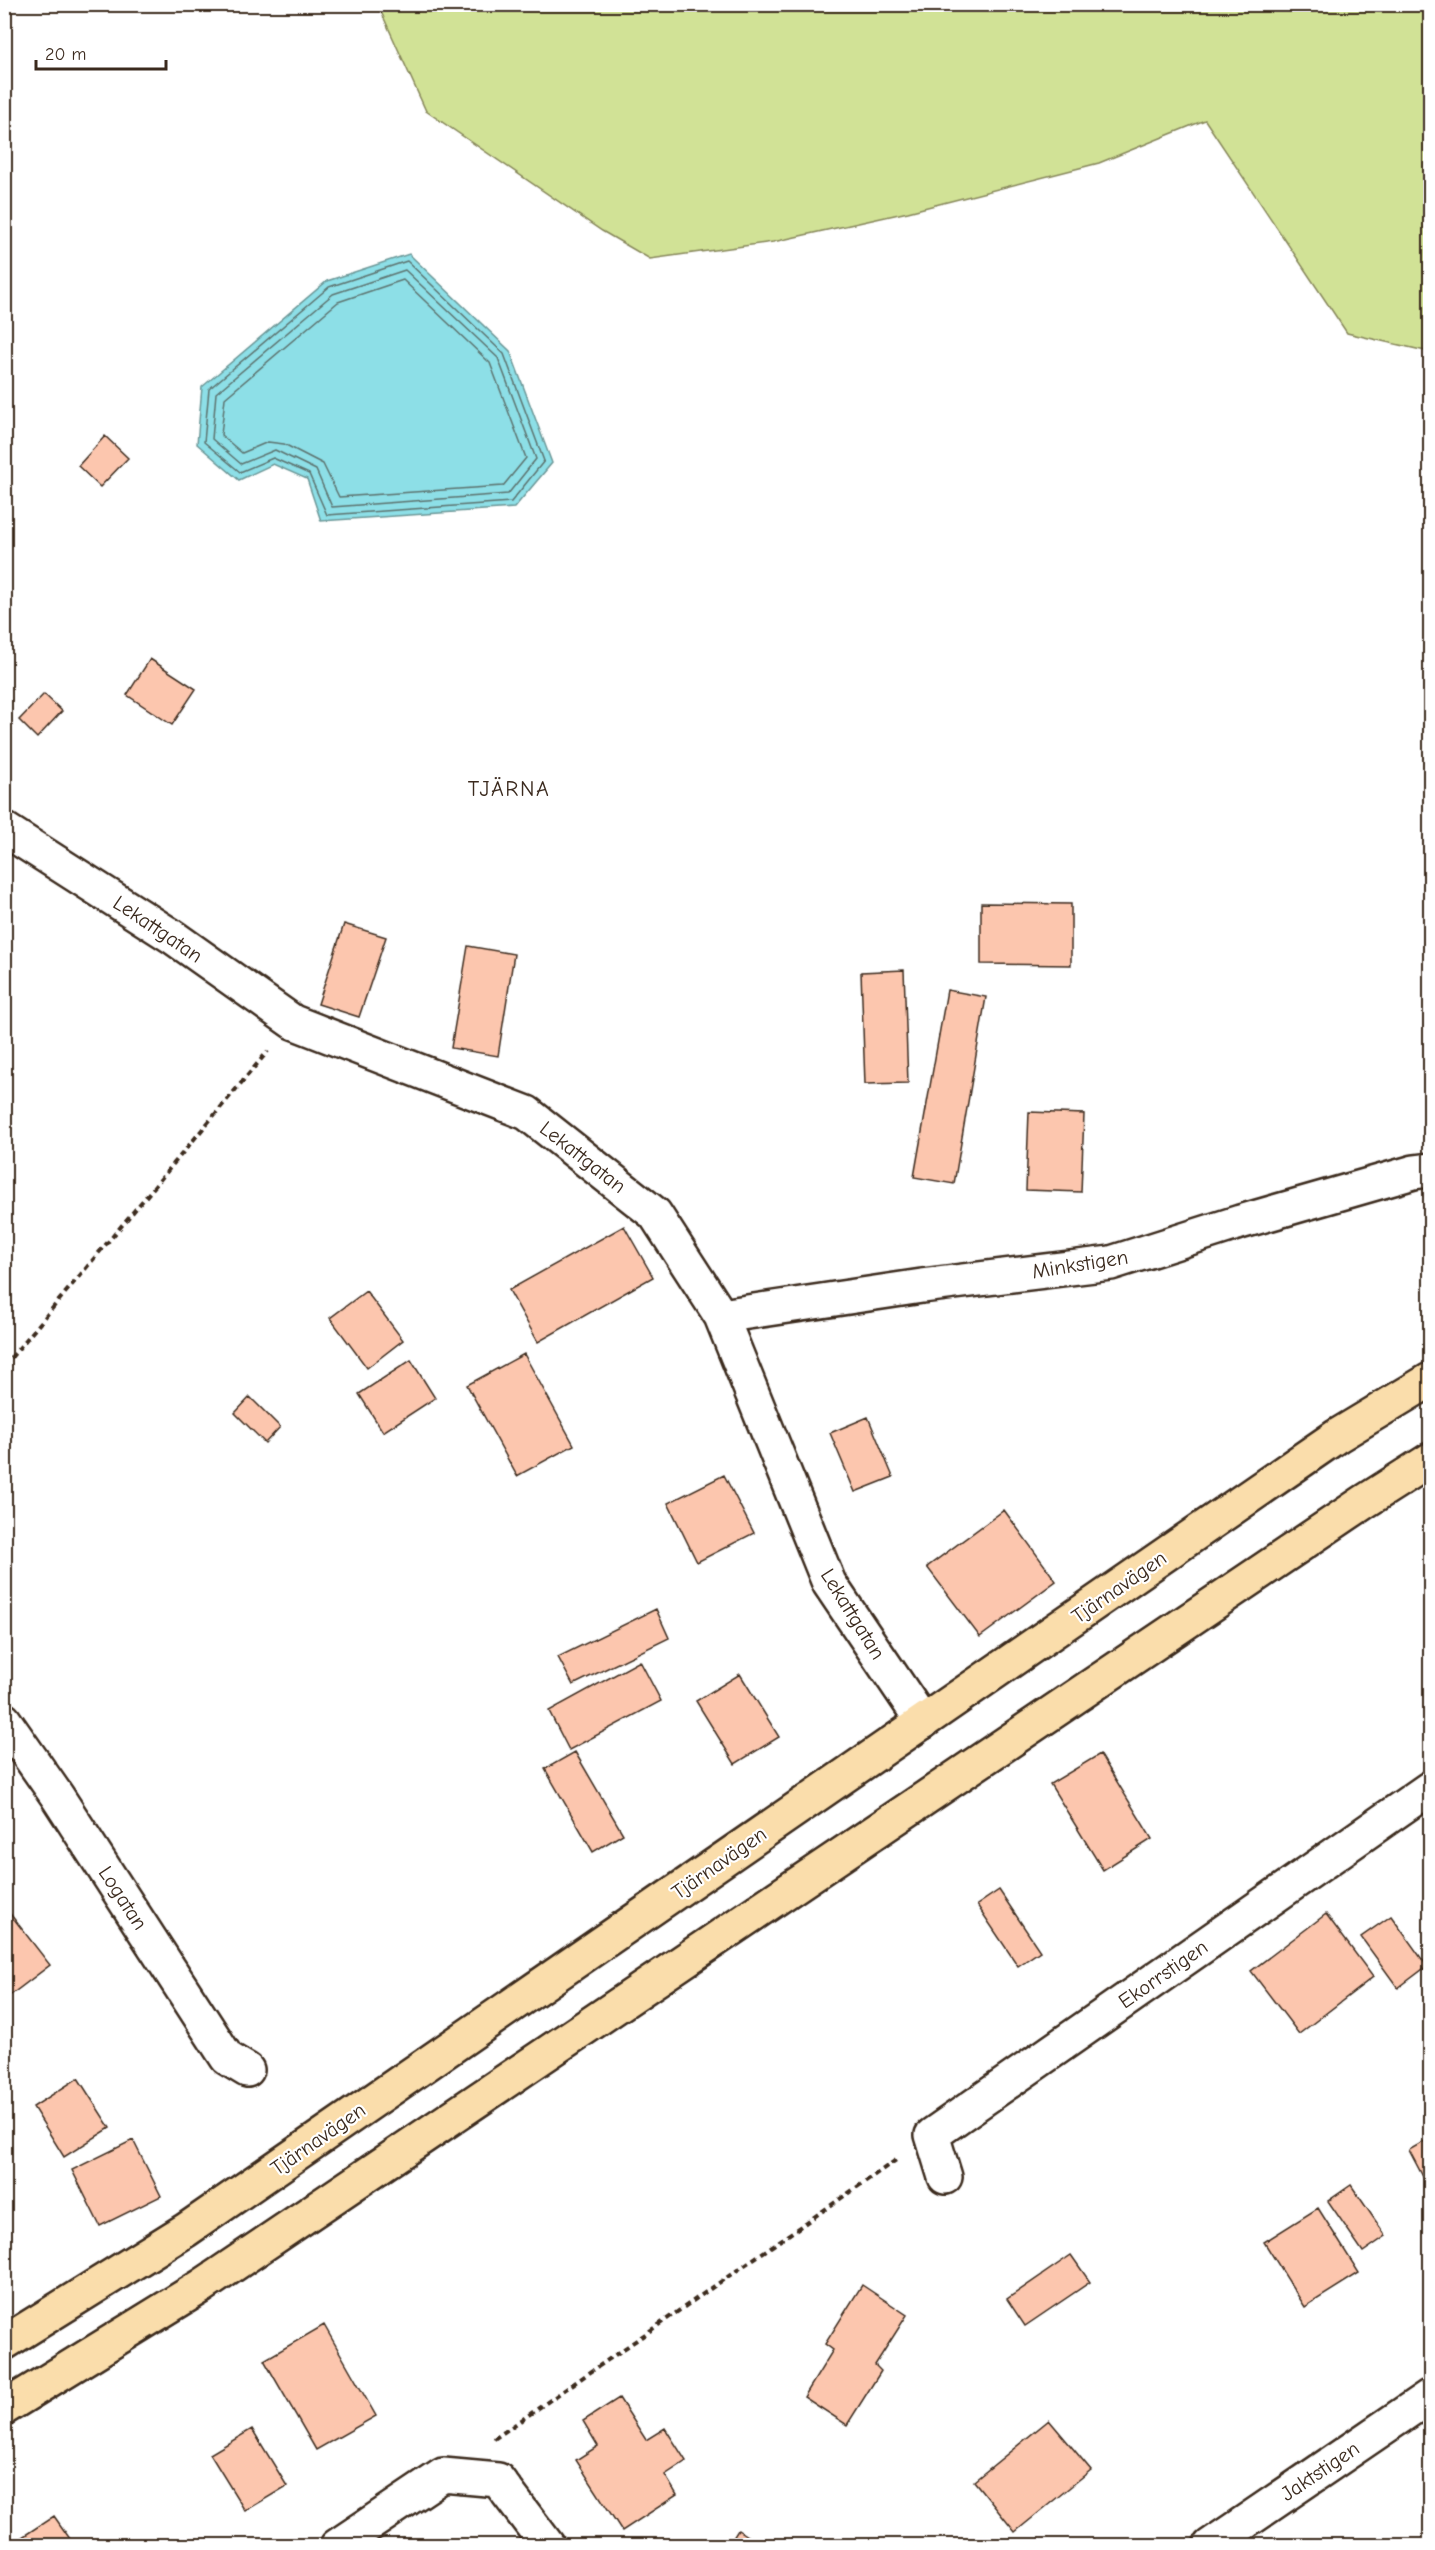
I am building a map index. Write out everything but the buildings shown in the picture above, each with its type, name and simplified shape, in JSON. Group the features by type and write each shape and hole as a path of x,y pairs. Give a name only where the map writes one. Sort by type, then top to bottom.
{"highway":[{"name":"Tjärnavägen","path":"4,2343 186,2230 1338,1436 1431,1380"},
{"path":"4,2408 202,2286 1364,1502 1431,1460"}],"street":[{"name":"Lekattgatan","path":"4,829 173,937 293,1022 527,1113 655,1214 721,1316 829,1582 923,1722"},
{"name":"Minkstigen","path":"721,1316 922,1286 1111,1263 1240,1222 1414,1172 1431,1170"},
{"name":"Logatan","path":"4,1720 57,1796 227,2058 247,2070"},
{"name":"Ekorrstigen","path":"932,2135 1431,1788"},
{"path":"932,2135 945,2177"},
{"name":"Jaktstigen","path":"1210,2546 1431,2396"},
{"path":"338,2546 443,2475 498,2480 548,2546"}],"path":[{"path":"4,1366 293,1022"},
{"path":"492,2441 932,2135"}],"green space":[{"path":"378,5 1430,5 1430,352 1347,333 1205,120 1099,163 908,212 773,242 650,259 602,231 426,111"}],"water":[{"path":"409,254 510,351 552,463 514,508 321,521 307,479 273,464 239,480 197,444 202,387 327,281"}],"district":[{"name":"TJÄRNA","path":"509,789"}]}
